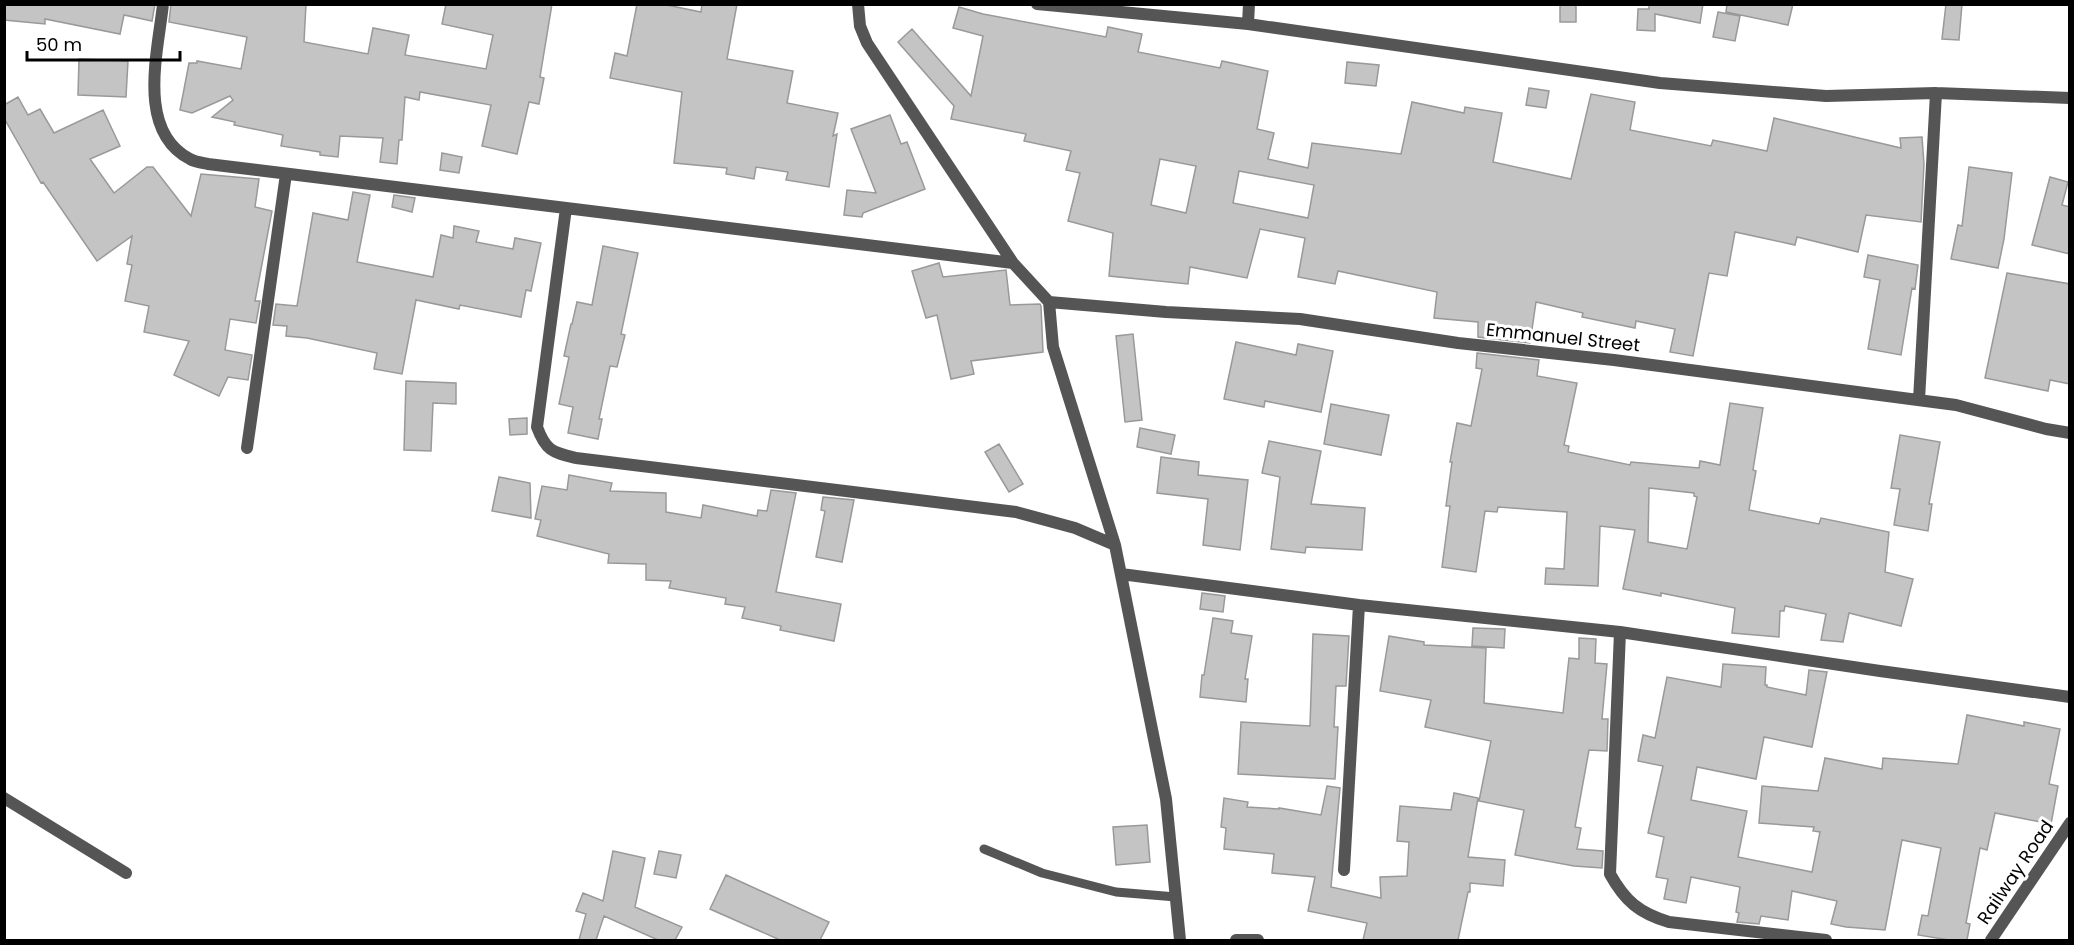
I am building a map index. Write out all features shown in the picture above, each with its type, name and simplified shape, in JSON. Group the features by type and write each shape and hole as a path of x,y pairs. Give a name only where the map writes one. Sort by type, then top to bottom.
{"street":[{"path":"163,4 154,104 159,123 171,144 190,160 286,174 1014,263"},
{"path":"858,4 860,26 867,43 1014,263 1049,302 1053,347 1115,545 1121,574 1166,799 1180,940"},
{"path":"1037,4 1248,24 1660,83 1826,96 1936,93 2070,98"},
{"path":"1248,24 1249,4"},
{"path":"1919,400 1936,93"},
{"path":"247,448 286,174"},
{"path":"566,208 537,427 543,442 555,453 576,458 1017,512 1075,528 1115,545"},
{"name":"Emmanuel Street","path":"1049,302 1166,312 1300,319 1458,343 1956,405 2046,429 2070,433"},
{"path":"1121,574 1359,605 1620,632 2070,697"},
{"path":"1344,870 1359,605"},
{"path":"1620,632 1610,873 1618,887 1630,903 1649,916 1669,922 1826,940"},
{"path":"4,798 126,873"},
{"name":"Railway Road","path":"1991,940 2070,823"},
{"path":"1236,940 1258,940"}],"lane":[{"path":"984,849 1042,873 1116,892 1176,897"}],"building":[{"path":"5,4 155,4 152,21 124,15 120,34 45,19 45,24 4,20"},
{"path":"171,4 306,4 304,42 368,54 373,28 409,35 405,55 486,69 493,35 442,24 446,4 552,4 540,77 544,78 539,104 529,102 517,154 482,146 491,105 420,92 419,100 405,97 402,140 399,140 397,164 380,162 383,138 340,136 338,157 281,146 283,135 234,125 235,122 212,117 233,100 230,96 192,113 180,110 189,63 197,63 197,61 241,69 247,37 169,22"},
{"path":"637,4 662,4 701,12 702,4 737,4 727,59 793,71 787,103 838,113 833,136 837,134 829,187 786,180 788,172 756,167 754,179 726,174 727,168 674,163 682,92 610,78 615,53 627,56"},
{"path":"1560,4 1576,4 1576,22 1560,22"},
{"path":"1649,4 1703,4 1700,23 1655,14 1655,31 1637,30 1638,9 1649,9"},
{"path":"1727,4 1793,4 1788,25 1726,12"},
{"path":"1946,4 1962,4 1959,40 1942,39"},
{"path":"959,7 983,14 1106,37 1108,27 1142,34 1138,52 1220,68 1222,61 1268,71 1257,129 1274,133 1268,159 1308,168 1312,143 1401,154 1412,102 1464,113 1465,107 1502,113 1493,162 1571,179 1591,94 1635,102 1630,130 1711,146 1713,140 1767,151 1774,118 1901,148 1900,138 1922,137 1924,164 1921,222 1866,215 1858,252 1797,237 1795,245 1735,232 1727,276 1709,273 1693,356 1670,352 1675,329 1636,321 1635,328 1582,317 1583,313 1536,302 1530,343 1478,337 1478,322 1434,318 1437,292 1338,271 1335,284 1298,277 1305,238 1260,229 1247,278 1190,267 1188,284 1109,276 1113,233 1068,221 1080,173 1066,170 1071,151 1024,141 1026,134 951,119 954,106 898,42 912,29 971,96 983,36 953,28","holes":["1160,159 1196,166 1186,213 1151,205","1239,171 1314,185 1308,218 1233,203"]},
{"path":"1718,12 1740,16 1735,41 1713,37"},
{"path":"79,59 128,61 126,97 78,95"},
{"path":"1347,62 1379,65 1376,86 1345,83"},
{"path":"1529,88 1549,91 1546,108 1526,105"},
{"path":"18,97 28,115 40,109 54,133 103,110 120,146 90,159 114,193 147,167 153,167 191,216 201,174 259,179 255,207 272,211 255,301 260,301 256,323 230,319 225,350 252,355 248,380 228,377 219,396 174,375 189,341 144,332 149,306 125,301 132,265 127,264 132,236 97,261 43,182 41,183 4,118 4,105"},
{"path":"890,115 901,144 907,142 925,189 863,213 862,217 844,215 847,190 876,193 851,129"},
{"path":"442,153 462,157 459,173 440,170"},
{"path":"1969,167 2012,173 1998,268 1951,259 1958,225 1962,226"},
{"path":"2050,177 2068,182 2062,205 2070,207 2070,254 2032,245"},
{"path":"353,192 370,195 357,262 433,277 441,235 453,238 454,226 479,231 476,242 513,249 515,238 541,243 531,291 526,290 521,317 460,305 459,309 416,300 402,374 374,369 377,353 307,338 286,336 287,326 273,325 276,304 297,306 313,213 348,220"},
{"path":"394,195 415,198 412,212 392,207"},
{"path":"603,246 638,253 621,334 625,335 617,367 610,366 599,419 602,419 598,439 568,433 573,407 559,404 569,357 564,356 577,302 592,305"},
{"path":"1868,255 1918,265 1901,355 1868,349 1880,280 1864,277"},
{"path":"939,263 943,277 1006,270 1010,305 1040,304 1041,306 1043,352 971,361 974,374 951,379 937,315 926,318 912,271"},
{"path":"2007,273 2070,284 2070,384 2050,380 2048,391 1985,378"},
{"path":"1133,334 1142,420 1125,422 1116,336"},
{"path":"1236,342 1296,355 1298,344 1333,351 1321,412 1265,401 1264,407 1224,399"},
{"path":"1477,353 1539,360 1537,376 1577,383 1564,445 1569,446 1568,452 1630,465 1631,462 1699,468 1700,461 1720,465 1730,403 1763,408 1749,510 1819,524 1821,518 1889,532 1885,572 1913,579 1901,626 1849,613 1843,642 1821,640 1826,614 1785,606 1784,611 1780,611 1779,637 1732,633 1735,608 1661,593 1661,596 1623,589 1635,530 1600,526 1598,586 1545,584 1546,568 1564,569 1567,512 1498,507 1497,512 1485,511 1476,572 1442,567 1450,506 1446,506 1452,462 1450,462 1457,423 1471,426 1482,369 1476,368","holes":["1649,488 1694,493 1697,497 1687,549 1648,542"]},
{"path":"406,381 456,383 456,404 433,403 431,451 404,450"},
{"path":"1331,404 1389,415 1381,455 1324,444"},
{"path":"527,418 527,434 510,435 509,419"},
{"path":"1140,428 1175,435 1171,454 1137,447"},
{"path":"1900,435 1940,442 1929,504 1932,504 1928,531 1894,525 1900,489 1891,488"},
{"path":"1269,441 1321,451 1311,504 1365,508 1362,550 1306,547 1305,553 1271,549 1280,477 1262,473"},
{"path":"999,444 1023,484 1009,492 985,452"},
{"path":"1161,457 1199,462 1198,475 1248,480 1240,550 1203,545 1208,499 1157,493"},
{"path":"569,475 612,483 610,491 666,493 666,512 701,518 703,505 757,516 758,510 767,511 771,490 796,493 776,592 841,604 834,641 780,630 781,626 742,618 745,607 725,604 726,598 669,588 671,581 646,580 646,564 608,563 609,554 537,536 541,520 535,519 542,486 567,490"},
{"path":"499,477 530,483 531,518 492,511"},
{"path":"823,497 854,500 842,562 816,557 825,511 821,510"},
{"path":"1202,593 1225,596 1223,612 1200,609"},
{"path":"1213,618 1233,621 1231,633 1252,636 1245,679 1248,679 1246,702 1200,697"},
{"path":"1473,628 1505,629 1504,648 1472,646"},
{"path":"1313,634 1349,636 1346,686 1336,686 1334,727 1338,727 1335,779 1238,774 1241,722 1310,726"},
{"path":"1389,636 1424,642 1424,645 1486,648 1484,703 1563,713 1569,658 1579,659 1579,638 1596,639 1595,663 1607,664 1602,719 1608,719 1607,751 1589,750 1575,827 1581,828 1577,849 1603,851 1602,868 1574,866 1515,855 1524,810 1479,801 1491,741 1425,727 1431,700 1380,691"},
{"path":"1723,664 1766,667 1765,685 1767,687 1806,695 1809,670 1827,672 1812,747 1764,737 1756,779 1697,767 1691,800 1747,811 1738,857 1812,872 1820,832 1813,831 1814,827 1759,823 1762,786 1818,791 1825,758 1882,769 1883,758 1958,764 1967,715 2024,726 2024,722 2060,729 2049,784 2058,786 2051,824 1995,813 1987,850 1980,848 1966,923 1970,924 1967,940 1949,940 1918,935 1922,915 1928,916 1941,848 1902,840 1885,930 1831,924 1837,901 1792,891 1788,920 1761,916 1759,924 1737,922 1739,913 1736,912 1740,887 1691,877 1686,903 1664,899 1668,879 1656,877 1664,837 1648,833 1663,766 1638,761 1643,735 1655,738 1667,677 1721,687"},
{"path":"1327,786 1340,788 1331,887 1381,898 1380,877 1407,876 1409,842 1397,841 1400,806 1451,810 1454,793 1478,798 1468,857 1505,860 1503,886 1470,883 1470,892 1468,892 1458,940 1363,940 1367,923 1308,911 1315,877 1272,873 1274,854 1224,849 1226,828 1221,827 1224,798 1248,802 1247,807 1279,808 1321,815"},
{"path":"1147,825 1150,862 1116,865 1113,827"},
{"path":"613,851 645,858 635,907 682,927 675,940 658,940 604,916 596,940 579,940 586,914 576,911 583,893 603,901"},
{"path":"659,851 681,855 676,878 654,874"},
{"path":"726,875 829,922 820,940 780,940 710,909"}]}
